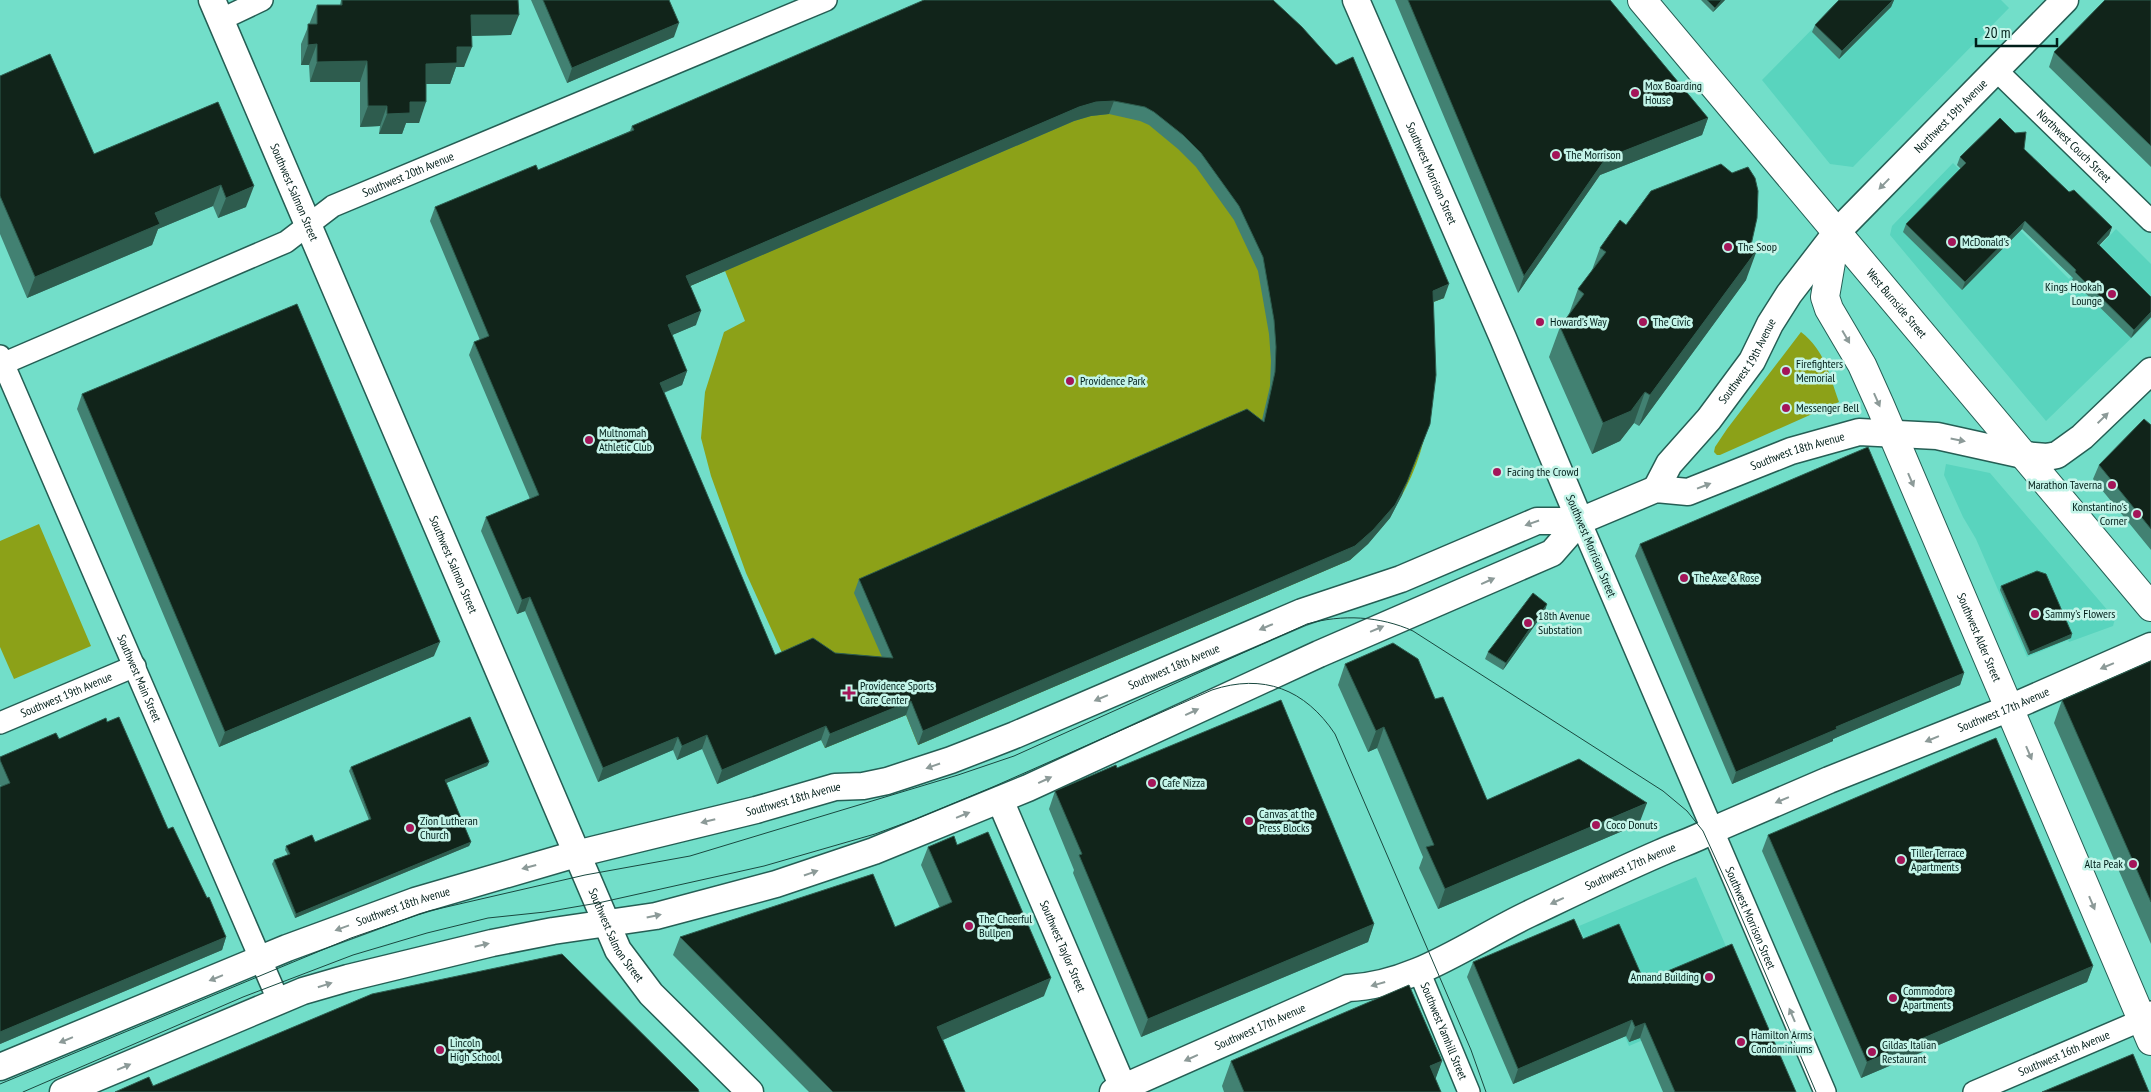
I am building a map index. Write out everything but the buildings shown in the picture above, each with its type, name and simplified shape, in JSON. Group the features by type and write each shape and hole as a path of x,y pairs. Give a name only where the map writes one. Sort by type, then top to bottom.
{"main road":[{"name":"West Burnside Street","path":"1642,0 2151,607"},
{"name":"Southwest Alder Street","path":"1836,233 1825,297 1829,309 1862,365 2148,1024"}],"street":[{"path":"216,10 262,0"},
{"name":"Southwest 20th Avenue","path":"1,362 280,244 333,206 826,0"},
{"name":"Southwest Morrison Street","path":"1356,0 1503,338 1825,1092"},
{"name":"Northwest 19th Avenue","path":"1836,233 2065,0"},
{"name":"Southwest Salmon Street","path":"216,10 618,950 646,987 750,1092"},
{"name":"Northwest Couch Street","path":"1996,70 2151,221"},
{"name":"Southwest 19th Avenue","path":"1656,489 1669,464 1709,419 1752,361 1770,324 1836,233"},
{"name":"Southwest Main Street","path":"1,362 135,666 279,1002"},
{"name":"Southwest 18th Avenue","path":"0,1067 261,959 415,901 576,854 756,810 835,787 863,786 906,776 979,750 1311,608 1401,578 1537,521 1580,521 1656,489 1688,492 1791,451 1859,432 1937,436 2023,455 2047,457 2058,455 2097,424 2151,371"},
{"name":"Southwest 18th Avenue","path":"63,1092 303,992 348,978 482,945 553,931 656,916 776,884 874,851 1000,800 1305,660 1552,553 1580,521"},
{"name":"Southwest 17th Avenue","path":"1121,1091 1348,988 1368,987 1418,971 1450,956 1513,921 1712,830 1829,780 2010,708 2151,646"},
{"name":"Southwest 19th Avenue","path":"0,723 135,666"},
{"name":"Southwest Taylor Street","path":"1000,800 1121,1091"},
{"name":"Southwest Yamhill Street","path":"1418,971 1469,1092"},
{"name":"Southwest 16th Avenue","path":"1974,1092 2148,1024"}],"shaded area":[{"name":"Providence Park","path":"950,0 1317,61 1348,71 1444,298 1428,304 1430,389 1425,436 1419,456 1402,495 1379,530 1350,560 918,745 906,715 825,748 746,573 711,476 701,438 705,392 724,332 745,321 725,271 685,288"},
{"path":"1841,0 2001,0 2009,8 1853,167 1830,164 1762,80"},
{"path":"1953,163 2069,279 2116,229 2151,264 2151,319 2046,421 1890,235 1892,226"},
{"path":"1801,332 1821,355 1839,402 1717,455 1714,452 1715,447 1727,429"},
{"path":"1946,464 1990,473 2115,619 2113,626 2069,642 2068,640 2027,657 1976,539 1963,517 1944,475"},
{"path":"39,524 91,646 14,679 0,647 0,541"},
{"path":"1696,877 1747,995 1629,1046 1579,926"}],"tram line":[{"path":"0,1084 351,938 429,911 585,875 690,856 958,775 1014,756 1307,624 1334,619 1361,618 1387,622 1413,631 1663,791 1687,811 1703,831 1816,1092"},
{"path":"23,1092 243,997 353,955 427,933 488,918 545,912 598,903 764,866 875,834 995,786 1212,690 1249,683 1281,689 1296,696 1323,718 1335,734 1471,1050 1486,1092"}],"place":[{"name":"Mox Boarding House","path":"1635,93"},
{"name":"The Morrison","path":"1556,155"},
{"name":"McDonald's","path":"1952,242"},
{"name":"The Soop","path":"1728,247"},
{"name":"Kings Hookah Lounge","path":"2112,294"},
{"name":"Howard's Way","path":"1540,322"},
{"name":"The Civic","path":"1643,322"},
{"name":"Firefighters Memorial","path":"1786,371"},
{"name":"Providence Park","path":"1070,381"},
{"name":"Messenger Bell","path":"1786,408"},
{"name":"Multnomah Athletic Club","path":"589,440"},
{"name":"Facing the Crowd","path":"1497,472"},
{"name":"Marathon Taverna","path":"2112,485"},
{"name":"Konstantino's Corner","path":"2137,514"},
{"name":"The Axe & Rose","path":"1684,578"},
{"name":"Sammy's Flowers","path":"2035,614"},
{"name":"18th Avenue Substation","path":"1528,623"},
{"name":"Providence Sports Care Center","path":"849,693"},
{"name":"Cafe Nizza","path":"1152,783"},
{"name":"Canvas at the Press Blocks","path":"1249,821"},
{"name":"Coco Donuts","path":"1596,825"},
{"name":"Zion Lutheran Church","path":"410,828"},
{"name":"Tiller Terrace Apartments","path":"1901,860"},
{"name":"Alta Peak","path":"2133,864"},
{"name":"The Cheerful Bullpen","path":"969,926"},
{"name":"Annand Building","path":"1709,977"},
{"name":"Commodore Apartments","path":"1893,998"},
{"name":"Hamilton Arms Condominiums","path":"1741,1042"},
{"name":"Lincoln High School","path":"440,1050"},
{"name":"Gildas Italian Restaurant","path":"1872,1052"}]}
